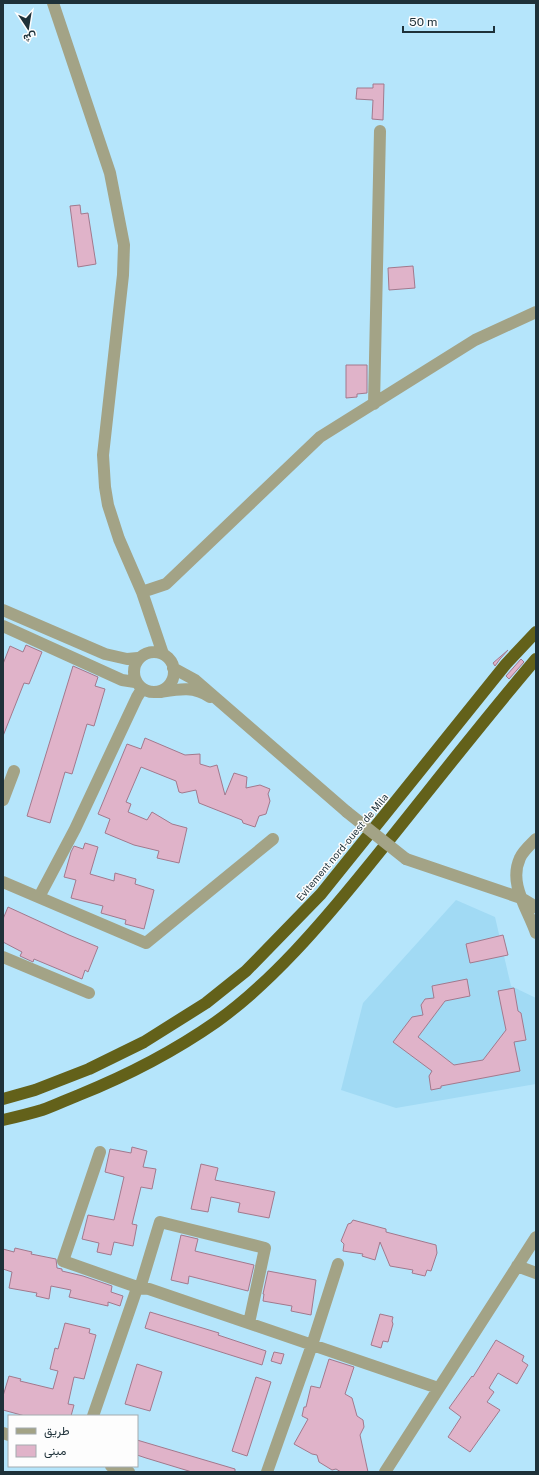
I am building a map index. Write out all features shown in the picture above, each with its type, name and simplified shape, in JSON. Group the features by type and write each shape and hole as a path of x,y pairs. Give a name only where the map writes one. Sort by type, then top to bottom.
{"highway":[{"name":"Evitement nord-ouest de Mila","path":"3,1099 35,1090 89,1069 144,1042 206,1002 246,970 321,894 506,664 536,632"},
{"path":"3,1120 43,1110 112,1082 155,1060 216,1022 257,988 294,951 343,897 423,799 500,700 536,659"}],"street":[{"path":"53,3 110,173 124,245 124,275 103,455 104,487 119,539 142,592 163,654 172,662 175,675 169,687 158,693"},
{"path":"374,404 380,131"},
{"path":"142,592 166,584 320,437 475,340 536,312"},
{"path":"3,610 105,654 128,659 138,658 150,652 163,654"},
{"path":"3,626 122,680 139,686 145,691 158,693 183,688 205,693 226,708"},
{"path":"39,897 75,829 137,698 139,686 133,670 138,658"},
{"path":"173,668 196,680 226,708 347,812 406,859 520,898 536,907"},
{"path":"3,800 14,770"},
{"path":"3,882 146,943 273,839"},
{"path":"536,839 520,857 517,868 520,898 536,933"},
{"path":"3,956 89,993"},
{"path":"100,1152 63,1261 438,1388"},
{"path":"93,1415 136,1291 140,1288 160,1222 265,1248 249,1323"},
{"path":"385,1472 536,1238"},
{"path":"267,1472 312,1345 338,1264"},
{"path":"517,1266 536,1273"},
{"path":"114,1467 129,1472"}],"shaded area":[{"path":"456,900 495,917 511,986 536,998 536,1084 396,1108 341,1090 363,1003"}],"building":[{"path":"373,84 384,84 383,120 372,119 373,100 356,99 357,88 373,88"},
{"path":"80,205 81,214 88,213 96,264 78,267 70,206"},
{"path":"413,266 415,288 389,290 388,268"},
{"path":"346,365 367,365 367,393 357,394 357,397 346,398"},
{"path":"26,645 42,652 29,684 24,683 3,736 3,664 10,646 23,652"},
{"path":"508,650 500,659 495,666 493,663"},
{"path":"521,659 524,662 509,679 506,676"},
{"path":"73,666 98,677 95,686 105,689 94,726 87,724 72,774 65,772 50,823 27,816"},
{"path":"145,738 185,755 200,754 200,764 210,767 217,765 225,795 234,773 247,777 246,788 260,785 270,789 268,794 270,801 266,814 259,816 255,827 243,823 242,820 199,803 196,790 182,793 179,792 176,781 141,767 126,802 131,804 128,812 147,820 152,812 172,824 187,828 179,863 157,858 159,851 134,845 105,833 110,819 98,814 127,744 141,749"},
{"path":"85,843 98,847 90,874 114,881 115,873 136,879 135,884 154,890 144,929 125,924 126,920 101,913 103,906 71,898 76,880 64,877 74,846 83,849"},
{"path":"8,907 98,947 88,972 85,970 82,979 34,959 33,962 20,956 22,952 3,942 3,919"},
{"path":"503,935 508,955 470,963 466,944"},
{"path":"467,979 470,996 445,1001 418,1037 454,1065 483,1060 506,1030 498,991 514,988 518,1011 521,1013 526,1040 514,1042 520,1071 441,1086 441,1088 431,1090 429,1076 432,1071 393,1042 412,1017 423,1015 421,1005 425,999 434,998 432,986"},
{"path":"132,1147 147,1151 143,1167 156,1169 152,1189 141,1187 132,1224 137,1225 133,1246 114,1242 111,1255 97,1252 99,1243 82,1239 88,1215 114,1220 124,1177 105,1172 110,1149 131,1153"},
{"path":"201,1164 218,1168 215,1180 275,1192 269,1218 238,1212 240,1203 211,1197 208,1212 191,1209"},
{"path":"353,1220 386,1229 386,1232 436,1245 437,1253 431,1271 427,1270 425,1276 412,1273 413,1270 390,1266 380,1242 375,1260 362,1256 363,1254 343,1251 344,1244 341,1241 348,1224"},
{"path":"181,1235 198,1239 195,1251 254,1265 248,1291 189,1276 188,1284 171,1280"},
{"path":"15,1248 32,1252 31,1254 56,1259 57,1268 62,1269 62,1271 83,1276 112,1286 111,1292 123,1296 120,1306 108,1302 108,1306 69,1297 71,1290 51,1286 49,1299 36,1296 37,1293 9,1288 12,1272 3,1269 3,1249 14,1252"},
{"path":"268,1271 316,1280 311,1315 291,1311 292,1306 263,1301"},
{"path":"150,1312 219,1333 218,1335 266,1351 262,1365 145,1328"},
{"path":"380,1314 393,1317 393,1324 388,1342 383,1341 381,1348 371,1345"},
{"path":"65,1323 90,1329 89,1333 96,1335 84,1379 74,1377 68,1404 74,1405 71,1415 21,1415 3,1410 3,1396 9,1376 21,1379 20,1381 53,1389 58,1371 50,1369 55,1348 58,1349"},
{"path":"496,1340 524,1356 522,1361 528,1365 517,1384 498,1373 489,1388 494,1392 487,1402 500,1410 470,1452 448,1437 461,1417 449,1408 472,1376 473,1377"},
{"path":"274,1352 284,1354 281,1364 271,1361"},
{"path":"329,1359 354,1367 345,1394 352,1398 357,1416 363,1420 364,1427 360,1435 368,1472 341,1472 336,1469 332,1470 319,1462 317,1455 312,1454 294,1444 308,1419 302,1416 304,1407 306,1407 311,1386 320,1388"},
{"path":"137,1364 162,1372 150,1411 125,1404"},
{"path":"256,1377 271,1382 247,1456 232,1451"},
{"path":"138,1440 235,1469 235,1472 192,1472 138,1455"}]}
